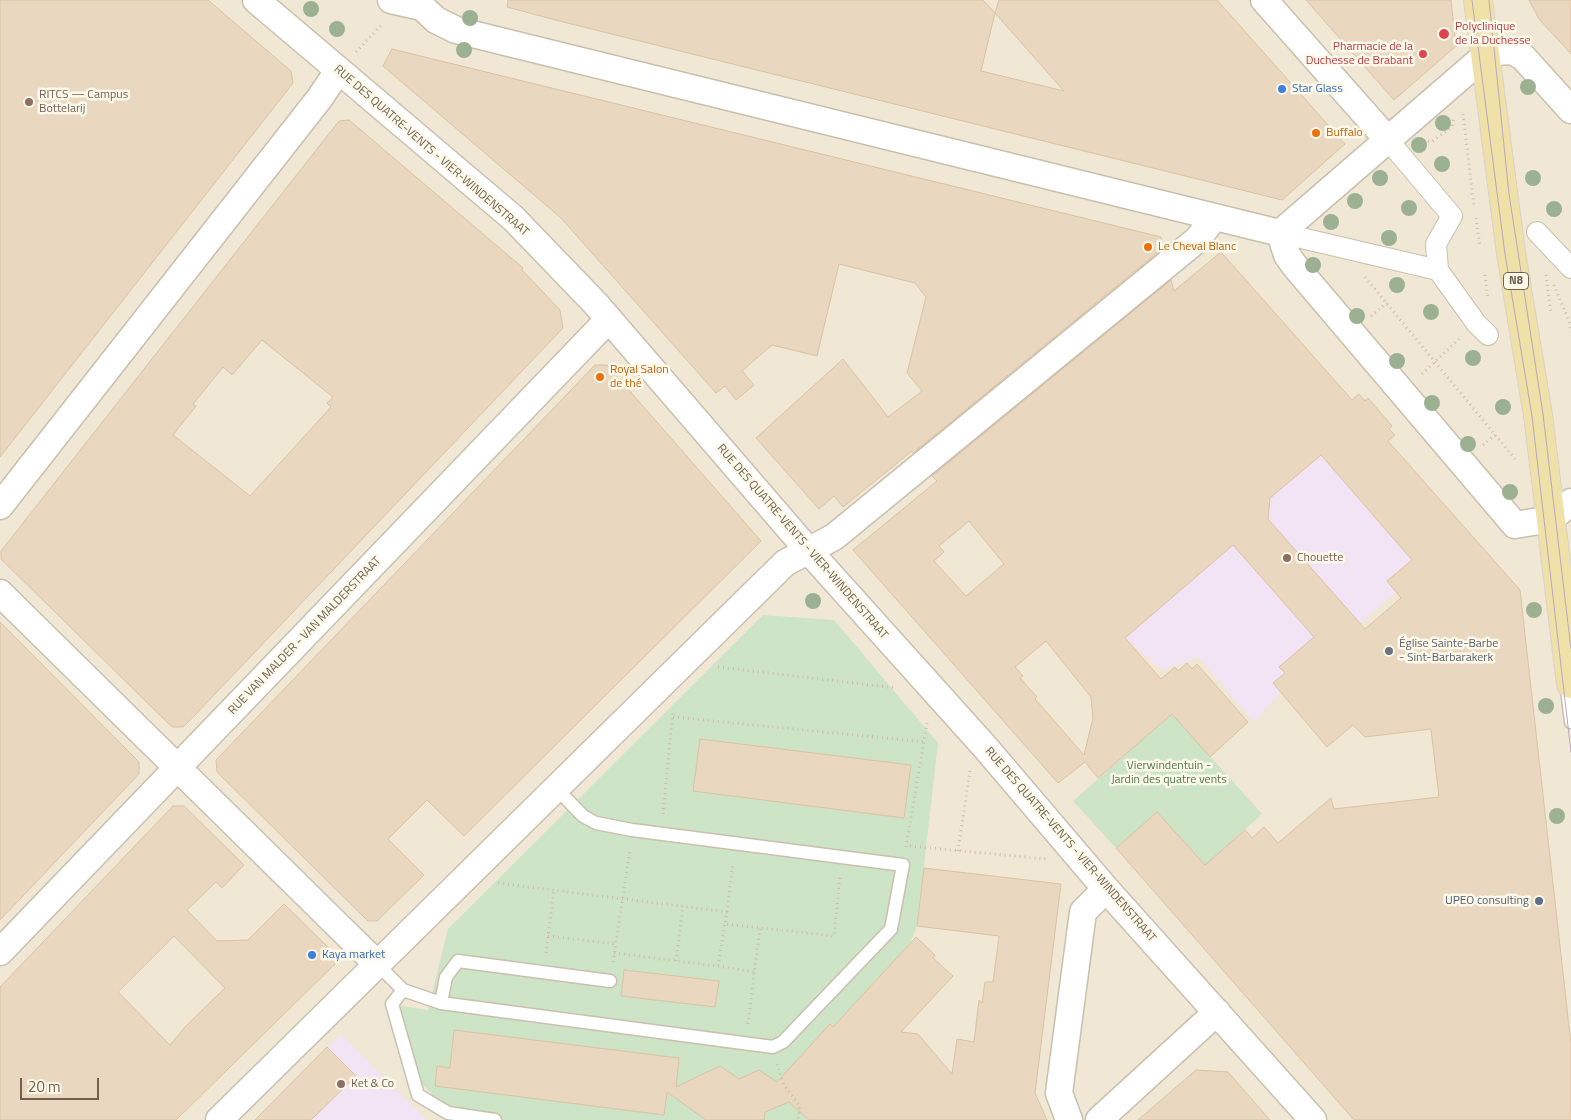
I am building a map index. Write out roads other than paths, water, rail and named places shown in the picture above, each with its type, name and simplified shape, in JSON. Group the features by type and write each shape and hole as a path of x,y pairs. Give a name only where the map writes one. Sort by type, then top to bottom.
{"main road":[{"name":"N8","path":"1478,0 1492,54"},
{"name":"N8","path":"1494,0 1492,54 1502,188 1532,375 1571,684"}],"street":[{"name":"RUE DES QUATRE-VENTS - VIER-WINDENSTRAAT","path":"256,0 513,218 609,319 807,550 975,736 1068,842 1106,889 1313,1120"},
{"path":"1264,0 1388,140 1452,216 1436,244 1438,270 1476,324 1488,335"},
{"path":"389,10 424,4 436,20 456,30 1214,217 1438,270"},
{"path":"1280,233 1492,54 1512,52 1523,58 1571,110"},
{"path":"0,506 319,99 338,71"},
{"path":"219,1120 784,563 834,537 1198,239 1214,217"},
{"path":"1537,232 1571,268"},
{"path":"1280,233 1287,255 1294,264 1515,525 1551,519 1571,502"},
{"name":"RUE VAN MALDER - VAN MALDERSTRAAT","path":"0,952 609,319"},
{"path":"0,593 377,964"},
{"path":"1069,1120 1059,1093 1083,912 1106,889"},
{"path":"1099,1120 1217,1012"}],"lane":[{"path":"1551,519 1551,545 1571,722"},
{"path":"377,964 403,990 411,995 441,1003 772,1047 783,1042 891,929 903,865 632,830 596,823 583,816 556,788"},
{"path":"441,1003 446,977 458,961 610,981"},
{"path":"403,990 392,1004 418,1095 448,1113 495,1120"}],"tram line":[{"path":"1472,0 1505,254 1532,416 1571,752"},
{"path":"1489,0 1509,194 1543,414 1571,649"}],"place":[{"name":"Polyclinique de la Duchesse","path":"1444,34"},
{"name":"Pharmacie de la Duchesse de Brabant","path":"1423,54"},
{"name":"Star Glass","path":"1282,89"},
{"name":"RITCS — Campus Bottelarij","path":"29,102"},
{"name":"Buffalo","path":"1316,133"},
{"name":"Le Cheval Blanc","path":"1148,247"},
{"name":"Royal Salon de thé","path":"600,377"},
{"name":"Chouette","path":"1287,558"},
{"name":"Église Sainte-Barbe - Sint-Barbarakerk","path":"1389,651"},
{"name":"UPEO consulting","path":"1539,901"},
{"name":"Kaya market","path":"312,955"},
{"name":"Ket & Co","path":"341,1084"}],"park label":[{"name":"Vierwindentuin - Jardin des quatre vents","path":"1169,773"}]}
